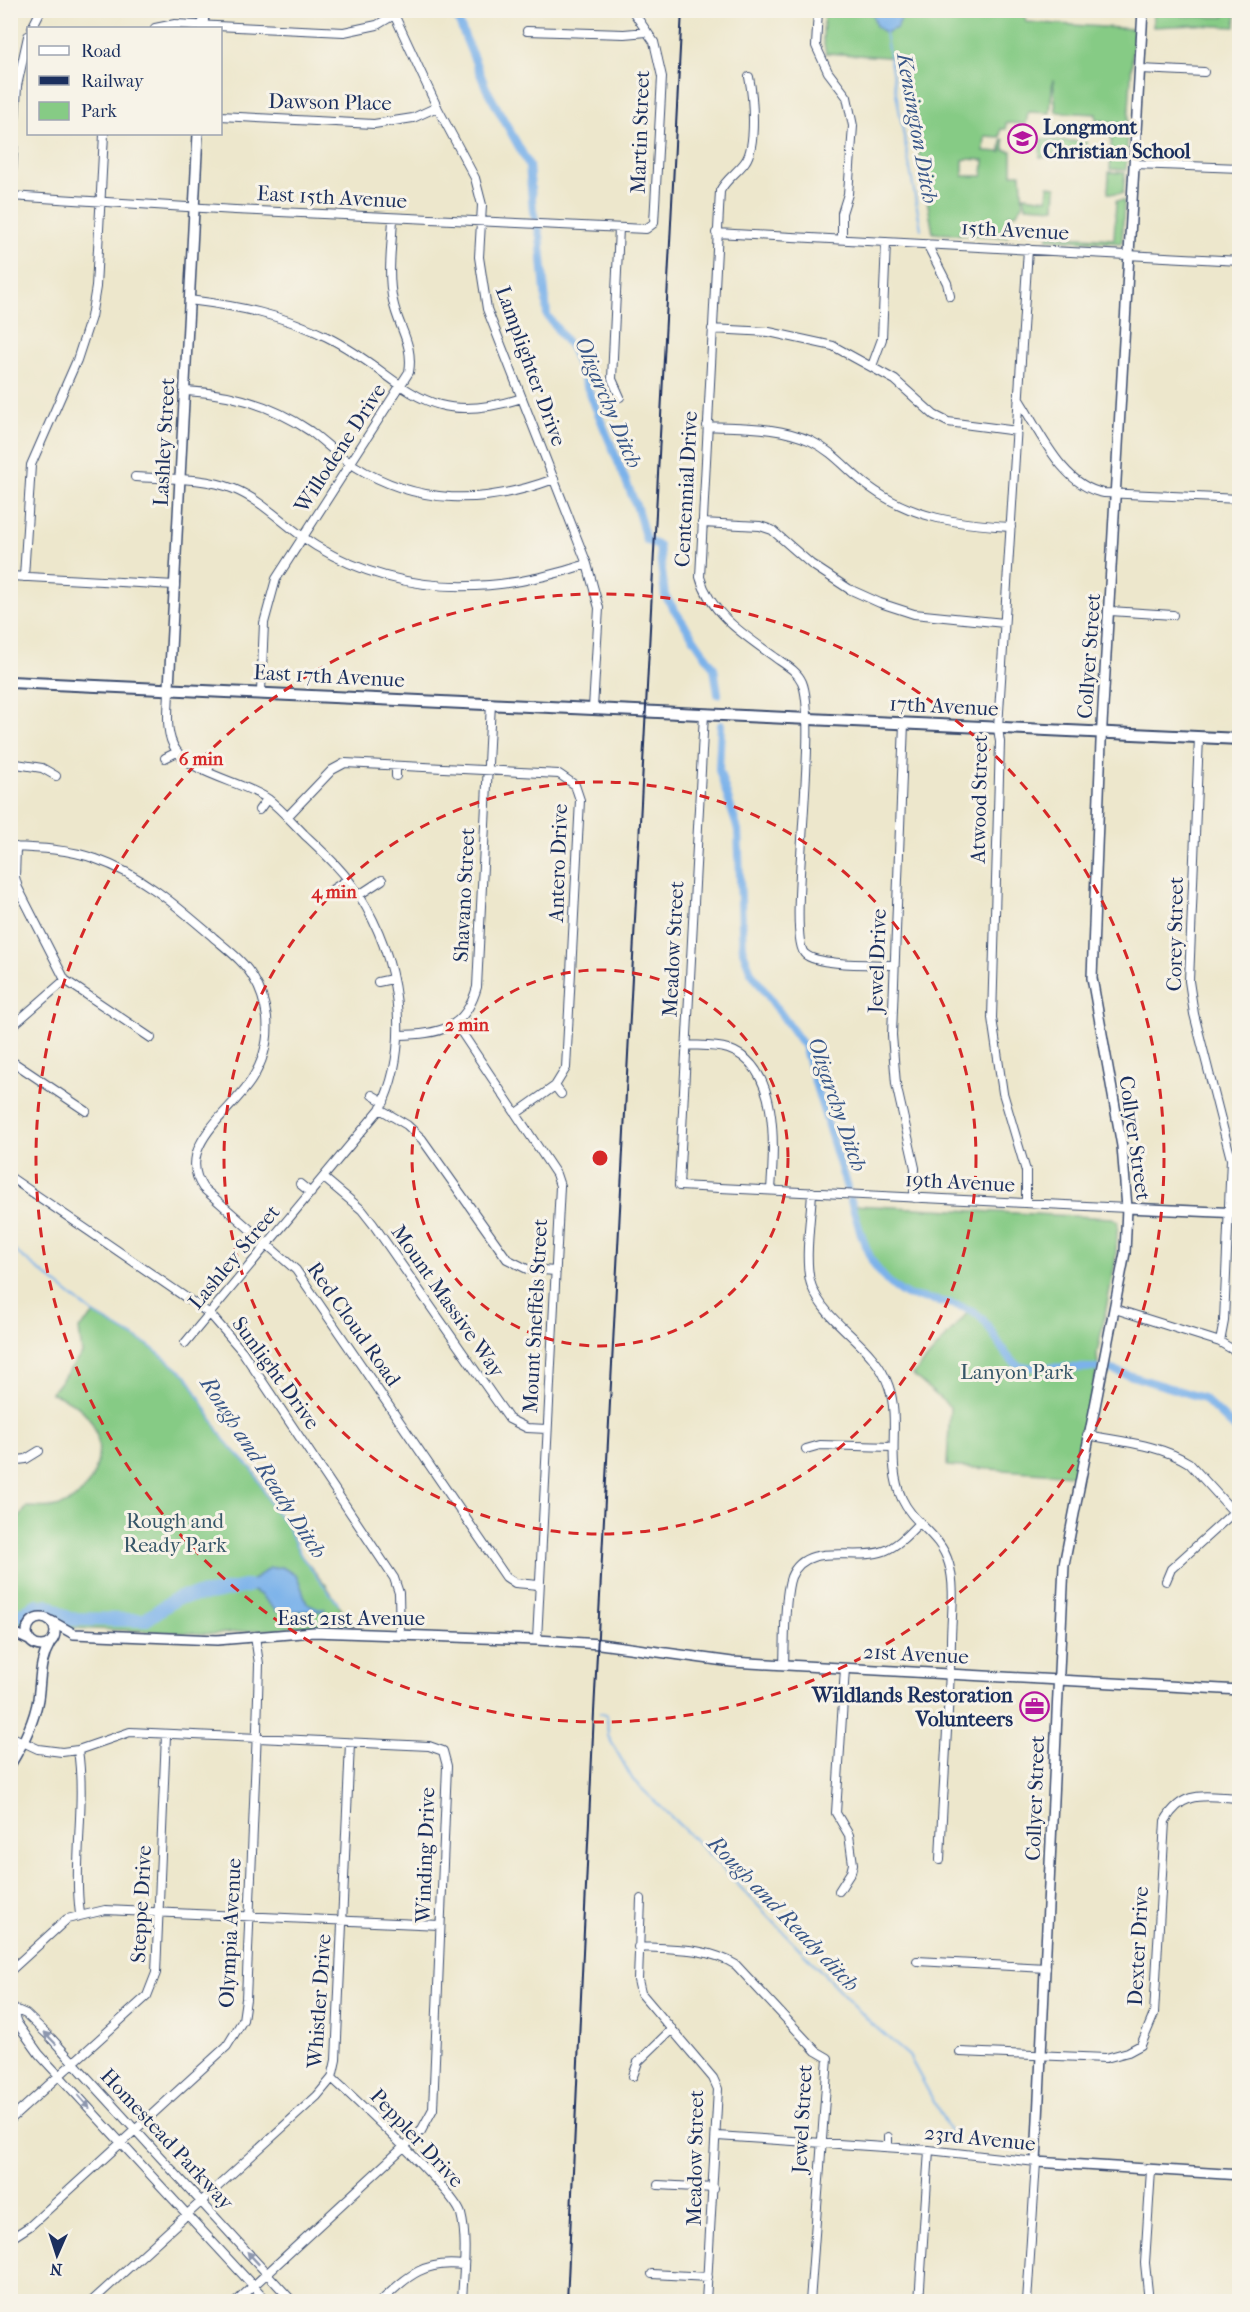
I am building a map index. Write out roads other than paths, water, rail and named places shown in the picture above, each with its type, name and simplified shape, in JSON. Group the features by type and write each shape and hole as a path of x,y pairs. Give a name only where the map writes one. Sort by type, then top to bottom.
{"main road":[{"name":"East 17th Avenue","path":"10,682 646,711"},
{"name":"17th Avenue","path":"646,711 1239,740"}],"street":[{"path":"32,27 41,10"},
{"path":"160,27 175,24 203,27 204,10"},
{"name":"Martin Street","path":"632,10 647,32 660,59 662,77 652,226"},
{"path":"818,10 816,46 828,72 847,97 852,126 848,194 842,213 842,238"},
{"name":"Collyer Street","path":"1027,2301 1042,2056 1057,1680 1064,1565 1087,1435 1125,1253 1127,1208 1122,1146 1092,978 1102,733 1143,10"},
{"path":"222,28 344,32 377,25 393,13"},
{"name":"Lamplighter Drive","path":"393,13 437,107 475,178 482,205 479,257 487,309 587,564 599,608 593,708"},
{"path":"527,31 624,34 647,32"},
{"path":"10,207 17,86 27,41"},
{"path":"1140,69 1204,72"},
{"name":"Centennial Drive","path":"749,77 753,97 750,152 745,163 729,177 720,191 716,233 700,577 712,606 734,626 797,674 804,685 806,719 799,944 803,954 816,960 894,965"},
{"name":"Dawson Place","path":"222,116 374,124 413,118 437,107"},
{"path":"24,577 31,465 77,360 91,317 96,287 104,135"},
{"name":"Lashley Street","path":"185,1342 324,1178 382,1105 393,1079 399,1035 396,998 385,951 359,895 287,817 267,799 191,764 177,752 169,730 169,688 198,135"},
{"path":"1135,164 1239,168"},
{"name":"East 15th Avenue","path":"11,196 393,218 646,229 652,226"},
{"name":"Willodene Drive","path":"261,692 264,623 276,579 409,372 412,359 410,345 393,302 390,281 393,218"},
{"path":"619,228 612,379 620,397"},
{"name":"15th Avenue","path":"716,233 1239,261"},
{"path":"872,366 882,339 886,242"},
{"path":"927,244 947,283 950,296"},
{"name":"Atwood Street","path":"1026,1203 1026,1171 1003,1094 994,1038 992,964 1000,742 998,728 1028,249"},
{"path":"189,300 262,312 296,323 358,356 401,387 428,402 450,407 495,406 522,398"},
{"path":"712,329 768,332 805,338 833,346 894,380 934,415 948,422 1017,431"},
{"path":"186,391 221,394 272,410 312,433 351,464 387,482 438,497 468,499 498,496 520,492 554,479"},
{"path":"1018,398 1074,480 1096,491 1239,499"},
{"path":"707,426 768,429 790,434 831,453 867,486 913,512 963,524 1011,526"},
{"path":"135,477 211,483 236,490 254,500 302,538 348,563 372,572 431,585 467,588 520,583 587,564"},
{"path":"702,523 752,525 772,530 811,564 849,589 880,603 914,614 1005,623"},
{"path":"10,576 175,585"},
{"path":"1110,611 1173,615"},
{"name":"Shavano Street","path":"456,1024 466,1014 477,987 491,703"},
{"name":"Meadow Street","path":"679,1186 704,714"},
{"name":"Jewel Drive","path":"904,723 892,1035 896,1084 904,1128 912,1151 914,1198"},
{"name":"Corey Street","path":"1198,737 1189,981 1194,1014 1231,1159 1235,1213 1220,1342"},
{"path":"165,758 177,752"},
{"path":"208,771 212,760"},
{"path":"10,763 42,768 56,776"},
{"name":"Antero Drive","path":"287,817 329,768 345,763 488,768 559,774 575,785 579,793 566,1068 555,1086"},
{"path":"396,766 396,776"},
{"path":"259,810 267,799"},
{"path":"13,847 18,888 64,980 151,1038"},
{"name":"Red Cloud Road","path":"13,847 70,852 123,870 171,901 242,962 254,978 266,1015 267,1031 261,1061 252,1079 199,1145 193,1168 203,1188 296,1270 506,1577 515,1583 538,1585"},
{"path":"333,889 347,880"},
{"path":"359,895 382,880"},
{"path":"378,982 392,979"},
{"path":"10,1028 64,980"},
{"path":"399,1035 424,1035 456,1024"},
{"name":"Mount Sneffels Street","path":"456,1024 517,1113 556,1174 560,1186 537,1640"},
{"path":"686,1045 726,1049 740,1054 757,1073 765,1093 774,1134 771,1190"},
{"path":"10,1060 86,1111"},
{"path":"517,1113 555,1086 561,1094"},
{"path":"372,1095 423,1139 507,1259 516,1266 527,1269 556,1271"},
{"name":"Sunlight Drive","path":"10,1177 210,1314 242,1351 394,1578 399,1593 400,1635"},
{"name":"Mount Massive Way","path":"324,1178 362,1210 373,1224 509,1419 527,1428 547,1429"},
{"path":"300,1184 311,1193"},
{"name":"19th Avenue","path":"679,1186 1235,1213"},
{"path":"812,1192 808,1272 812,1286 818,1299 872,1356 881,1369 888,1386 893,1409 892,1468 896,1486 906,1506 935,1536 950,1567 952,1588 950,1674 940,1860"},
{"path":"1115,1309 1220,1342 1239,1354"},
{"path":"1087,1435 1164,1450 1181,1458 1189,1463 1239,1520"},
{"path":"806,1449 820,1444 892,1447"},
{"path":"10,1461 26,1459 39,1451"},
{"path":"1166,1581 1172,1569 1234,1512"},
{"path":"784,1665 789,1586 797,1566 806,1559 818,1556 885,1551 920,1522"},
{"path":"10,1765 25,1741 38,1698 40,1664 55,1633 51,1621 39,1617 11,1631"},
{"name":"East 21st Avenue","path":"51,1621 74,1634"},
{"path":"29,1624 27,1632 40,1664"},
{"path":"11,1631 41,1646 51,1642"},
{"name":"East 21st Avenue","path":"51,1642 74,1634 216,1640 314,1632 592,1643"},
{"name":"Olympia Avenue","path":"10,2239 30,2226 235,2037 243,2020 246,1999 257,1739 259,1664 255,1636"},
{"name":"21st Avenue","path":"592,1643 732,1662 1239,1690"},
{"path":"839,1891 851,1872 853,1864 849,1835 836,1813 845,1668"},
{"name":"Winding Drive","path":"10,1736 38,1749 62,1752 78,1750 130,1732 429,1746 443,1751 447,1766 433,2109 421,2131 404,2148 236,2301"},
{"name":"Steppe Drive","path":"10,2120 147,1996 156,1973 166,1735"},
{"name":"Whistler Drive","path":"91,2301 317,2096 333,2078 336,2060 350,1743"},
{"path":"78,1750 82,1778 78,1892 80,1914"},
{"name":"Dexter Drive","path":"960,2052 1106,2058 1128,2052 1141,2045 1150,2029 1154,2014 1165,1821 1172,1808 1189,1797 1239,1798"},
{"name":"Meadow Street","path":"641,1899 638,1947 638,1980 641,1993 714,2078 718,2089 706,2301"},
{"path":"10,1971 67,1919 80,1914 105,1910 440,1925"},
{"name":"Jewel Street","path":"638,1947 709,1953 723,1957 736,1965 816,2051 828,2058 810,2301"},
{"path":"917,1961 1046,1968"},
{"name":"Homestead Parkway","path":"10,2007 26,2014 293,2301"},
{"name":"Homestead Parkway","path":"10,2007 16,2023 39,2054 268,2301"},
{"path":"633,2076 639,2062 672,2030"},
{"name":"Peppler Drive","path":"333,2078 355,2097 404,2148 461,2213 464,2265 462,2301"},
{"name":"23rd Avenue","path":"717,2136 929,2150 1036,2162 1239,2175"},
{"path":"888,2137 888,2147"},
{"path":"919,2301 929,2150"},
{"path":"1149,2301 1145,2263 1150,2170"},
{"path":"658,2185 714,2188"},
{"path":"380,2301 423,2267 444,2262 464,2265"},
{"path":"652,2274 708,2277"}],"water":[{"path":"872,11 904,11 897,28 885,33 876,26"},
{"path":"282,1567 297,1576 307,1603 318,1608 325,1608 324,1611 276,1611 261,1595 249,1589 248,1583 270,1568"}],"waterway":[{"name":"Oligarchy Ditch","path":"454,10 486,88 529,165 533,211 540,236 547,315 571,348 637,508 646,540 659,546 665,596 714,668 718,694"},
{"name":"Kensington Ditch","path":"885,33 921,229"},
{"name":"Oligarchy Ditch","path":"721,725 719,770 738,830 743,951 751,972 804,1046 847,1188"},
{"name":"Oligarchy Ditch","path":"851,1201 864,1242 875,1266 893,1286 906,1295 954,1304 972,1311 984,1321 1008,1357 1022,1367 1096,1368"},
{"name":"Rough and Ready Ditch","path":"10,1247 94,1314 148,1345 187,1376 224,1440 253,1470 272,1507 286,1524 301,1556 339,1605"},
{"name":"Oligarchy Ditch","path":"1109,1369 1203,1398 1240,1433"},
{"path":"179,1597 248,1586"},
{"path":"47,1605 69,1619 145,1620 174,1600"},
{"path":"10,1616 19,1615 37,1605"},
{"name":"Rough and Ready ditch","path":"600,1713 607,1716 608,1736 633,1780 695,1840 872,2024 909,2056 951,2133"}],"railway":[{"path":"567,2302 594,1712 682,10"}],"place":[{"name":"Longmont Christian School","path":"1022,139"},
{"name":"Wildlands Restoration Volunteers","path":"1034,1707"}],"park label":[{"name":"Lanyon Park","path":"1017,1372"},
{"name":"Rough and Ready Park","path":"175,1533"}]}
